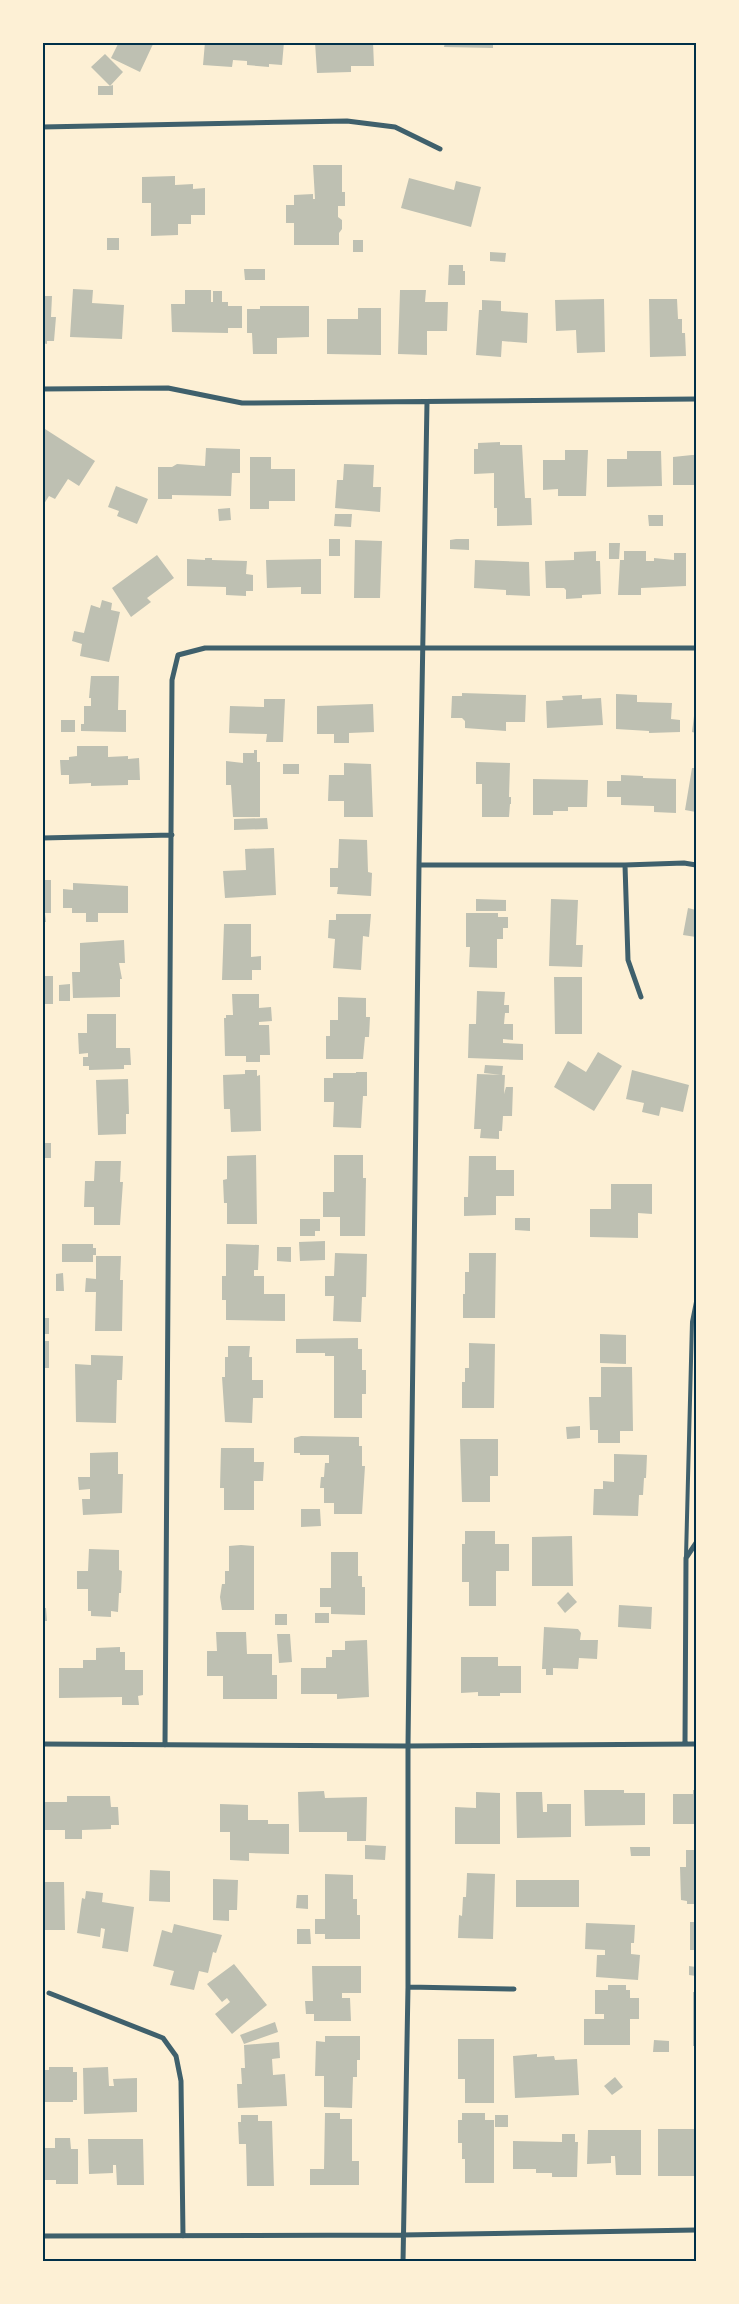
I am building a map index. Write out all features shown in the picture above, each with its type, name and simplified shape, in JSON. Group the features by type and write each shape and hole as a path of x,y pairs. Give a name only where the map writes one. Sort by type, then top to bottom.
{"street":[{"path":"42,127 347,122 395,127 440,149"},
{"path":"42,389 168,388 242,403 696,399"},
{"path":"402,2262 408,1987 408,1746 427,402"},
{"path":"165,1745 172,680 178,655 205,648 696,648"},
{"path":"42,838 172,836"},
{"path":"419,865 625,865 684,863 696,865"},
{"path":"625,865 628,960 641,997"},
{"path":"685,1743 686,1558 696,1543"},
{"path":"42,1744 408,1746 696,1744"},
{"path":"408,1987 514,1989"},
{"path":"49,1993 163,2038 176,2056 181,2081 182,2236"},
{"path":"42,2236 402,2235 696,2230"}],"lane":[{"path":"686,1558 692,1322 696,1302"}],"building":[{"path":"119,42 154,42 140,72 111,58"},
{"path":"205,42 284,42 282,65 269,64 269,67 247,65 247,61 233,60 232,67 203,65"},
{"path":"315,42 373,42 374,66 351,66 351,72 317,73"},
{"path":"445,42 493,42 493,48 444,47"},
{"path":"105,54 123,72 110,86 91,67"},
{"path":"113,85 113,95 98,95 98,86"},
{"path":"313,165 342,165 342,192 345,192 345,206 338,206 338,217 342,220 339,245 294,245 294,223 286,223 286,205 294,205 294,195 313,194 313,199 315,199"},
{"path":"175,176 175,185 193,184 193,189 205,188 205,215 191,215 191,224 178,224 178,235 151,236 151,203 142,203 142,177"},
{"path":"409,178 454,190 456,181 481,187 471,227 401,208"},
{"path":"107,238 119,238 119,250 107,250"},
{"path":"353,240 363,240 363,252 353,252"},
{"path":"490,252 506,253 505,262 490,261"},
{"path":"449,265 463,265 465,285 448,285"},
{"path":"244,269 265,269 265,280 245,280"},
{"path":"73,289 93,290 92,303 124,305 122,339 70,337"},
{"path":"185,290 211,290 211,302 213,302 213,291 222,291 222,302 228,302 228,306 242,306 242,328 228,328 228,333 172,332 171,304 185,304"},
{"path":"400,290 426,290 425,302 448,302 447,331 427,331 427,355 398,354"},
{"path":"42,296 52,296 51,317 56,317 54,341 47,341 47,344 42,343"},
{"path":"604,299 605,352 577,353 576,330 556,331 555,300"},
{"path":"649,299 677,299 678,319 682,319 682,333 685,333 686,356 650,357"},
{"path":"482,300 501,301 501,311 528,313 527,343 502,341 501,357 476,355 479,310 482,310"},
{"path":"260,306 309,306 309,337 277,338 277,354 253,354 252,333 247,333 247,309 260,309"},
{"path":"358,308 381,308 381,355 327,354 327,319 358,319"},
{"path":"45,429 95,461 79,486 68,479 55,499 49,496 42,507 42,433"},
{"path":"500,442 500,445 522,445 525,498 531,498 532,525 497,526 497,508 494,508 494,473 474,474 474,449 478,449 478,443"},
{"path":"206,448 240,449 240,473 232,473 231,496 172,495 172,499 158,499 158,467 172,467 177,464 205,466"},
{"path":"565,450 588,450 586,496 558,496 558,489 543,490 543,460 565,460"},
{"path":"627,451 661,451 662,486 607,487 607,459 627,459"},
{"path":"696,455 696,485 673,485 673,457"},
{"path":"250,457 271,457 271,469 295,469 295,501 269,501 269,509 250,509"},
{"path":"344,464 374,465 373,487 381,487 380,512 335,508 337,480 343,480"},
{"path":"116,486 148,499 137,524 117,516 119,511 108,507"},
{"path":"230,508 231,520 219,521 218,509"},
{"path":"335,514 352,514 351,527 334,526"},
{"path":"648,515 663,515 663,526 649,526"},
{"path":"329,539 340,539 340,556 329,556"},
{"path":"469,539 469,550 450,549 450,540"},
{"path":"355,540 382,541 380,598 354,598"},
{"path":"609,543 620,543 619,559 609,559"},
{"path":"596,551 596,561 600,561 601,594 582,595 582,598 566,599 566,590 564,588 546,588 545,561 574,560 574,552"},
{"path":"624,551 646,551 646,561 654,561 654,558 674,560 674,553 686,553 686,586 641,588 641,595 618,595 620,560 624,560"},
{"path":"157,555 174,578 147,598 151,602 131,617 112,588"},
{"path":"205,558 247,561 246,574 253,575 253,591 246,591 246,596 226,595 226,587 187,586 187,559 205,560"},
{"path":"321,559 321,594 301,594 301,587 267,588 266,560"},
{"path":"475,560 529,562 530,596 506,595 506,590 474,588"},
{"path":"102,600 112,603 111,610 120,612 109,662 80,656 82,644 72,641 74,631 84,633 91,605 100,608"},
{"path":"91,676 119,676 118,710 126,710 126,732 81,731 81,724 84,724 84,706 91,706 91,698 89,698"},
{"path":"462,693 526,695 525,722 506,722 506,731 465,728 465,721 462,718 451,718 452,696 462,696"},
{"path":"616,694 637,695 637,702 672,703 671,719 680,720 680,732 649,733 649,731 616,729"},
{"path":"582,695 582,699 601,698 603,725 547,728 546,701 563,700 562,696"},
{"path":"264,699 285,699 283,742 266,742 267,734 229,733 230,706 264,707"},
{"path":"373,704 374,732 349,733 349,743 334,743 334,734 317,734 317,706"},
{"path":"696,708 696,733 692,732"},
{"path":"61,720 75,720 75,732 61,732"},
{"path":"77,746 108,746 108,757 128,756 128,759 139,758 140,780 128,780 128,785 91,786 91,783 69,784 69,775 61,775 60,760 69,760 69,757 77,756"},
{"path":"254,750 257,750 257,762 260,762 260,817 233,817 231,785 226,785 226,761 243,763 243,753 254,753"},
{"path":"42,759 44,759 45,786 42,786"},
{"path":"476,762 510,763 509,797 511,797 511,804 509,817 482,817 482,784 476,784"},
{"path":"344,763 371,764 373,817 344,817 344,801 328,801 329,775 344,775"},
{"path":"283,764 299,764 299,774 283,774"},
{"path":"692,768 696,768 696,812 685,810"},
{"path":"621,775 676,779 676,813 654,812 654,806 621,805 621,797 607,797 607,781 621,781"},
{"path":"533,779 588,780 587,807 568,807 568,811 553,811 553,815 533,815"},
{"path":"267,818 268,829 234,830 234,819"},
{"path":"339,839 367,840 368,872 372,873 371,896 337,894 338,887 330,887 330,868 338,868"},
{"path":"274,848 276,895 225,898 223,871 246,870 245,849"},
{"path":"42,880 51,880 51,913 45,913 46,922 42,922"},
{"path":"73,883 128,886 128,913 98,913 98,922 86,922 86,913 72,913 72,908 63,908 63,889 73,890"},
{"path":"476,899 506,900 506,911 476,911"},
{"path":"551,899 578,900 576,945 583,945 582,967 549,966"},
{"path":"688,908 696,910 696,937 683,935"},
{"path":"466,913 498,913 498,917 508,917 508,928 503,928 503,939 497,939 497,968 469,967 470,947 466,947"},
{"path":"336,914 371,914 369,937 363,936 361,970 333,968 335,939 328,938 329,920 336,920"},
{"path":"224,924 251,924 251,957 261,956 261,970 252,970 252,980 222,980"},
{"path":"124,940 125,963 119,963 122,979 120,979 120,997 73,998 72,972 80,972 80,943"},
{"path":"42,976 53,976 53,1004 42,1004"},
{"path":"554,977 582,977 582,1034 555,1034"},
{"path":"70,984 70,1001 59,1001 59,985"},
{"path":"477,991 505,992 504,1005 509,1005 509,1013 505,1013 504,1024 513,1024 513,1040 503,1039 503,1043 523,1044 523,1060 468,1058 469,1024 476,1024"},
{"path":"232,994 259,994 259,1008 271,1007 272,1021 259,1022 259,1025 269,1025 270,1055 260,1055 260,1062 246,1062 246,1056 225,1056 224,1018 226,1018 226,1015 233,1015"},
{"path":"338,997 366,998 366,1017 370,1017 369,1037 365,1037 363,1059 326,1059 326,1036 330,1036 330,1020 338,1020"},
{"path":"87,1014 116,1014 116,1048 130,1048 131,1065 124,1065 124,1069 89,1070 89,1066 83,1066 83,1057 88,1057 88,1053 79,1054 78,1033 87,1033"},
{"path":"598,1052 622,1066 594,1111 554,1087 568,1061 586,1072"},
{"path":"485,1065 503,1066 502,1075 484,1073"},
{"path":"245,1070 257,1070 257,1076 260,1075 261,1131 231,1132 230,1109 224,1109 223,1075 245,1074"},
{"path":"632,1070 689,1085 683,1112 661,1107 659,1116 642,1112 644,1103 626,1099"},
{"path":"367,1072 367,1096 363,1096 361,1128 333,1127 334,1102 324,1102 324,1078 333,1078 333,1073"},
{"path":"477,1074 505,1075 504,1094 506,1087 513,1087 512,1116 503,1116 502,1131 499,1131 499,1139 480,1138 481,1129 474,1129"},
{"path":"128,1079 129,1114 126,1114 126,1134 98,1135 96,1080"},
{"path":"42,1143 51,1143 51,1158 42,1158"},
{"path":"256,1155 257,1224 227,1224 227,1203 224,1203 223,1180 227,1179 227,1156"},
{"path":"334,1155 363,1155 363,1178 366,1178 365,1236 340,1236 340,1217 323,1217 323,1192 334,1192"},
{"path":"469,1156 496,1156 496,1170 514,1170 514,1196 496,1196 496,1215 464,1216 464,1197 468,1197"},
{"path":"95,1161 121,1161 120,1182 123,1182 120,1225 94,1225 94,1207 84,1207 85,1181 94,1181"},
{"path":"611,1184 652,1184 652,1214 638,1213 638,1238 590,1237 590,1209 611,1209"},
{"path":"515,1218 530,1218 530,1231 515,1230"},
{"path":"300,1219 320,1219 320,1231 315,1231 315,1236 300,1236"},
{"path":"325,1241 325,1260 300,1261 299,1242"},
{"path":"62,1244 93,1244 93,1248 96,1248 96,1255 93,1255 93,1262 62,1262"},
{"path":"226,1244 259,1245 258,1270 254,1270 254,1276 264,1276 264,1294 285,1294 285,1321 226,1320 226,1300 222,1300 222,1276 226,1276"},
{"path":"277,1247 291,1247 291,1262 277,1261"},
{"path":"335,1253 367,1254 366,1297 362,1297 361,1322 333,1321 334,1296 325,1296 325,1276 334,1276"},
{"path":"469,1253 496,1253 495,1318 463,1318 465,1272 469,1272"},
{"path":"96,1256 121,1256 120,1280 123,1280 122,1331 95,1331 96,1292 85,1292 86,1278 96,1279"},
{"path":"63,1273 64,1291 56,1291 56,1274"},
{"path":"42,1318 49,1318 49,1334 42,1334"},
{"path":"600,1334 626,1335 626,1364 600,1363"},
{"path":"358,1338 358,1349 362,1349 362,1370 366,1370 366,1394 362,1394 362,1418 334,1418 334,1356 325,1356 325,1353 296,1353 296,1339"},
{"path":"42,1341 49,1341 49,1368 42,1368"},
{"path":"469,1343 495,1344 494,1408 462,1408 462,1382 465,1382 465,1368 469,1368"},
{"path":"228,1346 250,1346 249,1357 252,1357 252,1380 263,1380 263,1398 253,1398 252,1423 225,1422 222,1377 225,1377 225,1357 228,1357"},
{"path":"91,1355 123,1356 122,1380 117,1380 116,1423 76,1422 75,1364 91,1365"},
{"path":"601,1367 632,1367 633,1431 620,1431 620,1443 598,1443 598,1430 590,1430 589,1397 601,1397"},
{"path":"580,1426 580,1438 567,1439 566,1427"},
{"path":"301,1436 359,1437 359,1446 362,1446 362,1466 365,1466 362,1514 334,1514 334,1503 324,1503 324,1488 320,1488 321,1477 324,1477 325,1463 329,1463 329,1455 300,1455 300,1453 294,1453 294,1438"},
{"path":"460,1439 498,1439 498,1476 490,1476 490,1502 462,1502"},
{"path":"221,1448 254,1448 254,1462 264,1462 263,1481 254,1481 254,1510 224,1510 224,1488 220,1488"},
{"path":"118,1452 118,1474 123,1474 122,1513 83,1515 82,1499 90,1499 90,1489 79,1490 78,1477 90,1477 90,1453"},
{"path":"614,1454 647,1455 646,1478 644,1478 643,1495 639,1495 638,1516 593,1515 594,1489 603,1489 603,1481 614,1482"},
{"path":"301,1509 320,1509 321,1526 301,1527"},
{"path":"465,1531 495,1531 495,1544 509,1544 509,1571 496,1571 496,1606 469,1606 469,1582 462,1582 462,1544 465,1544"},
{"path":"572,1536 573,1586 532,1586 532,1537"},
{"path":"229,1546 254,1546 254,1610 222,1610 220,1597 222,1584 225,1584 225,1571 229,1571"},
{"path":"89,1549 119,1550 119,1570 122,1571 121,1593 119,1593 118,1612 111,1611 111,1617 91,1616 91,1611 88,1611 88,1589 77,1589 77,1571 88,1571"},
{"path":"331,1552 358,1552 358,1576 362,1576 362,1587 365,1587 365,1615 331,1614 331,1607 320,1607 320,1588 331,1588"},
{"path":"568,1592 577,1602 565,1613 557,1603"},
{"path":"619,1605 652,1607 651,1629 618,1627"},
{"path":"42,1608 46,1608 47,1621 42,1621"},
{"path":"315,1613 329,1613 329,1623 315,1623"},
{"path":"275,1614 287,1614 287,1625 275,1625"},
{"path":"544,1627 578,1629 581,1633 580,1640 598,1640 597,1659 579,1658 578,1669 553,1668 553,1675 546,1675 546,1669 542,1669"},
{"path":"216,1632 246,1632 247,1654 272,1654 272,1675 277,1675 277,1699 223,1699 223,1676 207,1676 207,1651 217,1651"},
{"path":"277,1634 290,1634 292,1662 279,1663"},
{"path":"367,1640 369,1697 337,1699 337,1694 301,1694 301,1668 326,1668 326,1657 332,1657 332,1650 345,1650 345,1641"},
{"path":"120,1647 120,1652 125,1652 125,1670 143,1670 143,1695 138,1696 139,1705 122,1705 122,1697 59,1698 59,1668 83,1668 83,1660 96,1660 96,1648"},
{"path":"461,1657 498,1657 498,1666 521,1666 521,1693 500,1693 500,1696 478,1696 478,1692 461,1693"},
{"path":"584,1790 624,1790 624,1793 645,1793 645,1825 585,1826"},
{"path":"693,1790 696,1790 696,1824 673,1824 673,1794 693,1794"},
{"path":"324,1791 325,1798 367,1797 366,1841 347,1841 347,1832 299,1832 298,1792"},
{"path":"476,1792 500,1793 500,1844 455,1844 455,1807 476,1808"},
{"path":"516,1792 542,1792 543,1812 547,1812 547,1804 571,1804 571,1837 517,1838"},
{"path":"67,1796 110,1796 111,1807 118,1807 119,1825 111,1825 111,1829 82,1830 82,1839 65,1839 65,1830 45,1830 45,1802 67,1802"},
{"path":"220,1804 248,1805 248,1820 268,1820 268,1824 289,1824 289,1854 249,1853 249,1861 230,1860 230,1832 220,1832"},
{"path":"365,1845 386,1846 385,1860 365,1859"},
{"path":"630,1847 650,1847 650,1856 631,1856"},
{"path":"686,1850 696,1850 696,1904 687,1904 687,1901 681,1900 680,1867 686,1867"},
{"path":"150,1870 170,1871 170,1902 149,1901"},
{"path":"467,1873 495,1874 493,1939 458,1938 459,1915 462,1916 463,1897 466,1897"},
{"path":"325,1874 353,1875 353,1899 357,1899 357,1915 360,1915 360,1939 325,1939 325,1934 315,1934 315,1919 325,1919"},
{"path":"213,1879 238,1880 237,1910 229,1910 229,1921 213,1920"},
{"path":"516,1880 579,1880 579,1907 516,1907"},
{"path":"43,1882 64,1882 65,1930 42,1930"},
{"path":"86,1891 103,1893 102,1902 134,1907 128,1952 102,1948 105,1929 101,1928 100,1937 77,1933 82,1898 85,1899"},
{"path":"297,1895 308,1895 308,1909 296,1908"},
{"path":"690,1922 696,1922 696,1950 690,1950"},
{"path":"586,1923 635,1925 634,1943 631,1943 631,1954 640,1955 638,1980 596,1977 597,1955 605,1955 605,1950 585,1949"},
{"path":"174,1924 222,1935 216,1953 213,1952 208,1973 199,1971 194,1990 170,1985 174,1971 153,1966 162,1930 172,1933"},
{"path":"297,1929 310,1929 311,1944 297,1944"},
{"path":"234,1964 267,2005 232,2034 215,2014 230,2002 227,1998 222,2002 207,1984"},
{"path":"312,1966 361,1966 361,1993 342,1993 342,1998 350,1998 351,2021 314,2021 314,2014 306,2014 305,2001 313,2001"},
{"path":"689,1966 696,1967 696,1976 689,1975"},
{"path":"608,1985 626,1985 626,1990 630,1990 630,1998 639,1998 639,2019 630,2019 630,2045 584,2045 584,2019 604,2019 604,2014 595,2014 595,1990 608,1990"},
{"path":"693,1992 696,1992 696,2046 693,2046"},
{"path":"275,2022 278,2032 244,2044 240,2035"},
{"path":"325,2036 360,2036 360,2060 357,2060 357,2077 353,2077 352,2108 324,2107 324,2076 315,2076 316,2041 325,2042"},
{"path":"458,2039 494,2039 494,2103 465,2103 465,2079 458,2079"},
{"path":"654,2040 669,2041 669,2052 653,2052"},
{"path":"279,2042 280,2058 272,2059 273,2075 285,2074 287,2106 238,2108 237,2084 242,2084 241,2068 245,2068 244,2045"},
{"path":"537,2054 537,2057 554,2056 555,2060 577,2059 579,2095 515,2098 513,2056"},
{"path":"49,2067 73,2067 73,2072 77,2072 77,2100 73,2100 73,2102 42,2102 42,2070 49,2070"},
{"path":"108,2067 109,2086 114,2086 113,2079 137,2078 137,2112 84,2114 83,2068"},
{"path":"615,2077 623,2087 612,2095 604,2086"},
{"path":"325,2113 340,2113 340,2119 352,2119 352,2161 359,2161 359,2185 310,2185 310,2169 324,2169"},
{"path":"462,2113 485,2113 485,2120 494,2120 494,2183 465,2183 465,2159 462,2159 462,2143 458,2143 458,2120 462,2120"},
{"path":"241,2115 258,2115 258,2121 272,2121 274,2186 247,2186 246,2144 239,2144 238,2122 241,2122"},
{"path":"495,2115 508,2115 508,2127 495,2127"},
{"path":"658,2129 696,2129 696,2176 658,2176"},
{"path":"588,2130 641,2130 641,2175 616,2175 615,2156 611,2156 611,2163 587,2164"},
{"path":"562,2134 575,2134 575,2142 578,2142 577,2177 552,2177 552,2173 536,2173 536,2169 513,2169 513,2141 562,2142"},
{"path":"55,2138 70,2138 71,2149 78,2149 78,2184 56,2184 56,2180 42,2180 42,2148 55,2148"},
{"path":"88,2139 143,2139 144,2185 117,2185 116,2165 113,2165 113,2173 89,2174"}]}
